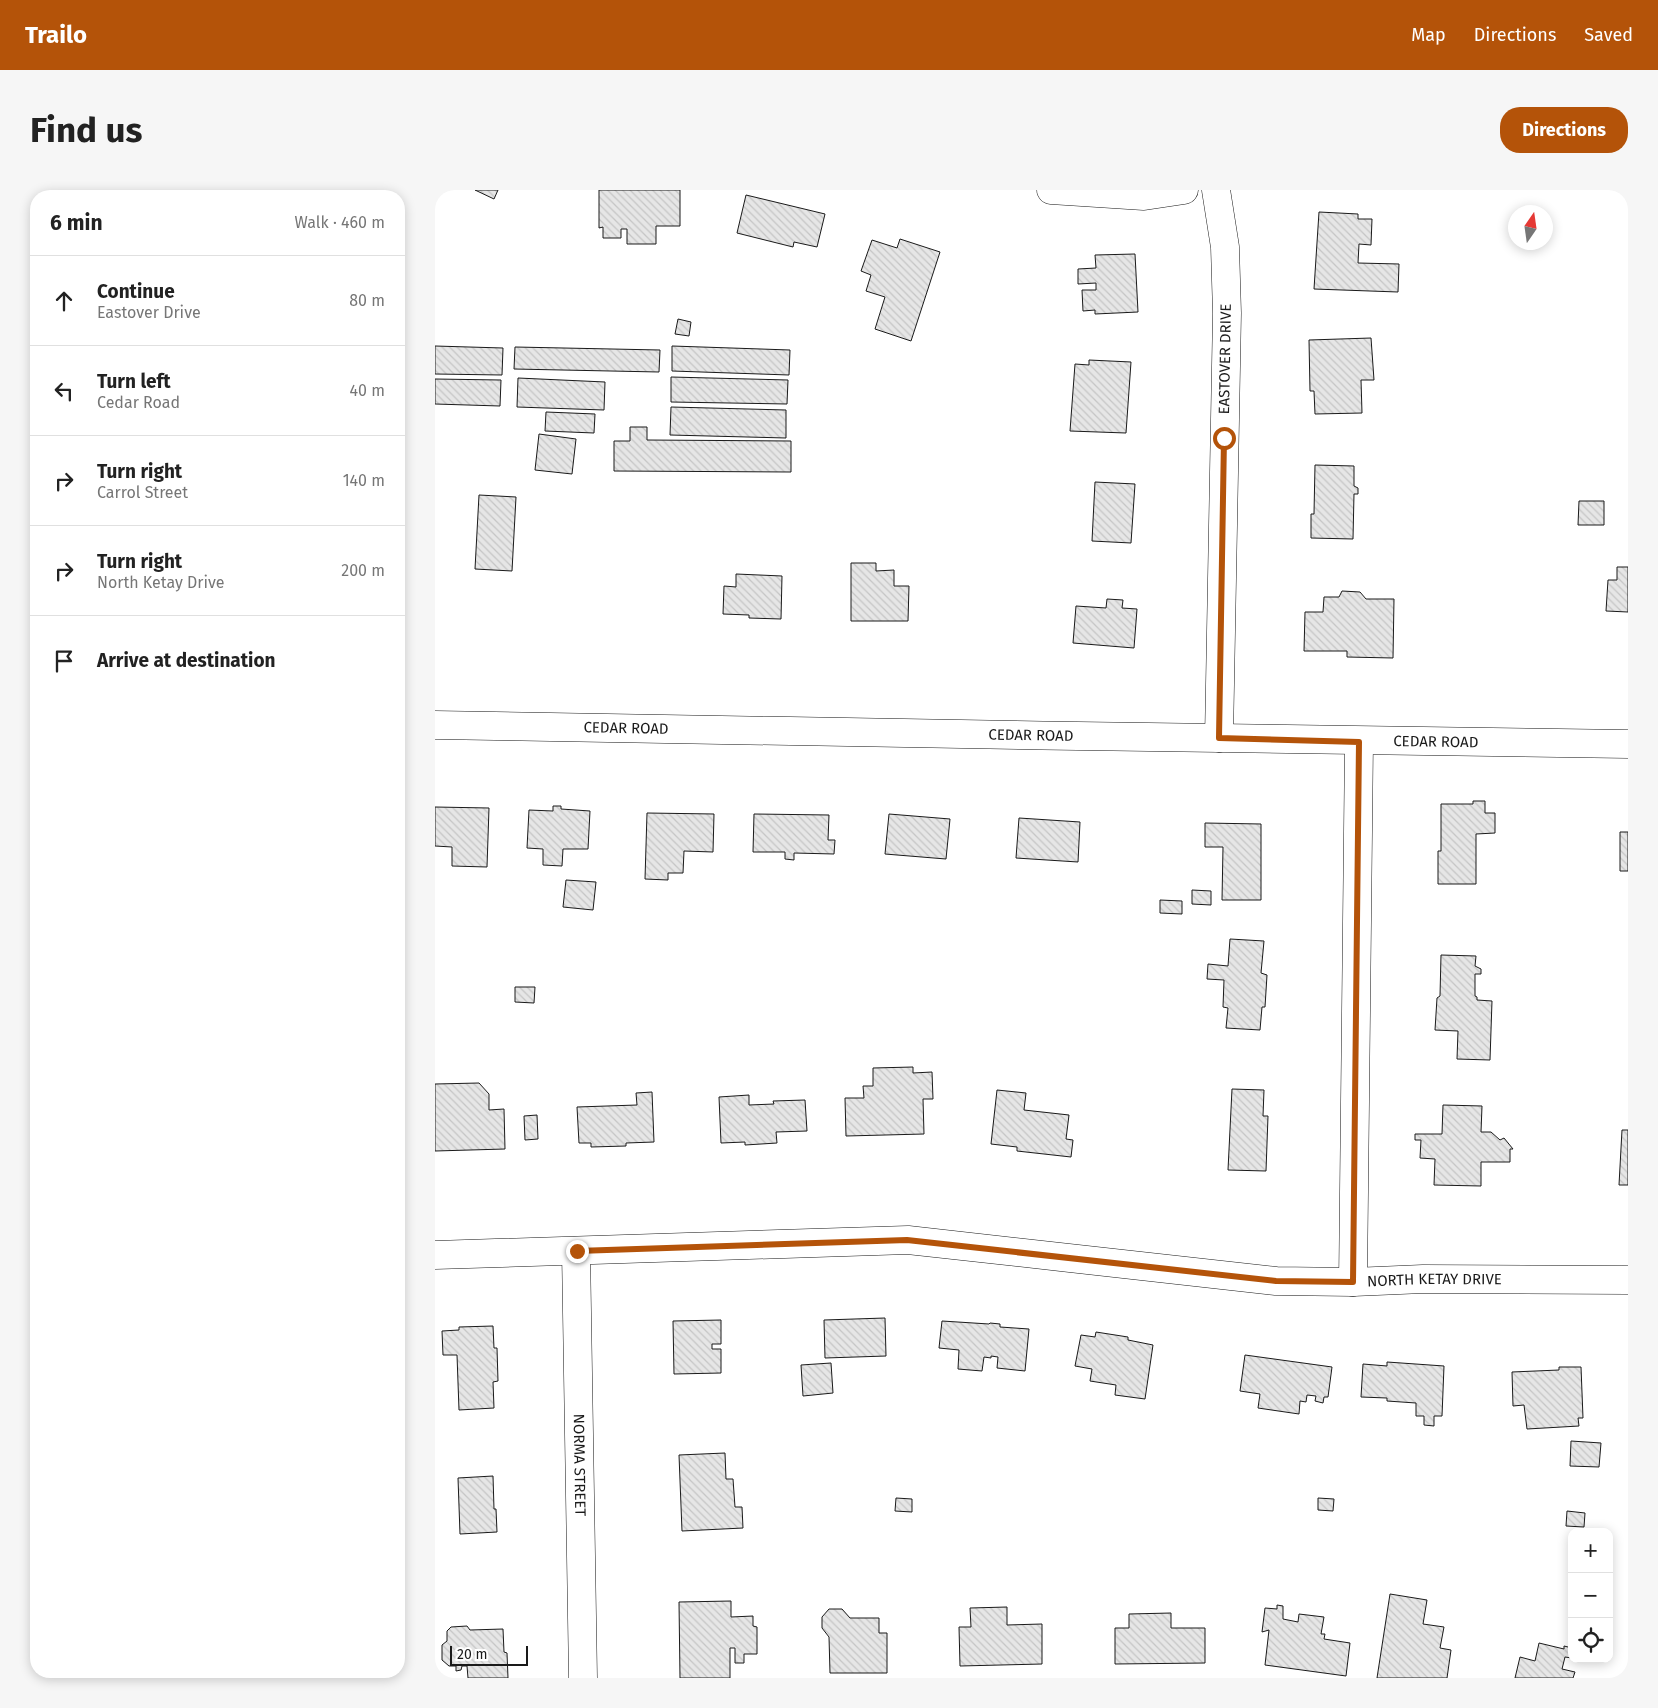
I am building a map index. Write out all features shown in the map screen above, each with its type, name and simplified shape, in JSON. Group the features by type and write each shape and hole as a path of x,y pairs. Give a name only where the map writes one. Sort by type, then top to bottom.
{"street":[{"path":"1051,190 1144,196 1184,190"},
{"name":"EASTOVER DRIVE","path":"1216,190 1225,247 1227,313 1219,738"},
{"name":"CEDAR ROAD","path":"435,725 1359,742 1628,744"},
{"path":"1353,1282 1359,742"},
{"name":"NORTH KETAY DRIVE","path":"435,1255 907,1240 1276,1281 1353,1282 1423,1279 1628,1280"},
{"name":"NORMA STREET","path":"577,1251 583,1678"}],"building":[{"path":"475,190 498,190 494,199"},
{"path":"599,190 680,190 680,226 656,226 656,244 627,244 627,229 621,229 621,238 603,238 603,227 599,228"},
{"path":"746,195 825,214 817,247 794,242 793,247 737,233"},
{"path":"1319,212 1358,214 1358,219 1372,219 1371,245 1359,244 1358,263 1399,264 1398,292 1314,289"},
{"path":"900,239 940,252 911,341 875,329 885,297 866,291 871,275 861,271 872,240 897,248"},
{"path":"1135,254 1138,312 1095,314 1095,310 1083,311 1082,290 1096,290 1096,283 1078,284 1078,269 1096,268 1095,255"},
{"path":"678,319 691,322 689,336 675,334"},
{"path":"1371,338 1374,380 1361,380 1362,413 1315,414 1314,391 1310,391 1309,340"},
{"path":"435,346 503,348 502,375 435,374"},
{"path":"672,346 790,350 789,375 672,371"},
{"path":"515,347 660,350 659,372 514,369"},
{"path":"1089,360 1131,362 1126,433 1070,431 1075,364 1089,365"},
{"path":"671,377 788,380 787,404 671,402"},
{"path":"518,378 605,382 604,410 517,407"},
{"path":"435,379 501,380 500,406 435,404"},
{"path":"671,407 786,410 786,438 670,435"},
{"path":"546,412 595,414 594,433 545,431"},
{"path":"630,427 647,427 647,440 791,441 791,472 614,471 614,441 630,441"},
{"path":"539,434 576,439 572,474 535,470"},
{"path":"1315,465 1354,466 1354,486 1358,488 1358,494 1354,494 1353,539 1311,538 1311,514 1314,514"},
{"path":"1095,482 1135,484 1131,543 1092,541"},
{"path":"479,495 516,497 512,571 475,569"},
{"path":"1579,501 1604,501 1604,525 1578,525"},
{"path":"851,563 876,563 876,571 894,570 894,586 909,586 908,621 851,621"},
{"path":"1617,567 1628,567 1628,612 1606,611 1608,580 1617,580"},
{"path":"736,574 782,576 781,619 749,618 749,615 723,614 724,586 736,587"},
{"path":"1342,591 1360,592 1366,599 1394,599 1393,658 1347,657 1347,651 1304,651 1305,612 1323,612 1324,597 1339,597"},
{"path":"1107,599 1123,600 1122,608 1137,609 1134,648 1073,643 1076,606 1106,608"},
{"path":"1473,801 1485,801 1485,813 1495,813 1495,833 1476,834 1476,884 1438,884 1438,851 1441,851 1441,804 1473,804"},
{"path":"553,806 561,806 561,809 590,811 588,849 563,849 562,866 543,865 543,849 527,848 529,810 553,811"},
{"path":"435,807 489,808 487,867 452,866 452,847 435,846"},
{"path":"647,813 714,814 713,852 684,851 683,873 668,873 668,880 645,879"},
{"path":"754,814 829,815 828,840 835,840 834,854 794,853 794,860 785,859 785,852 753,852"},
{"path":"889,814 950,819 946,859 885,854"},
{"path":"1019,818 1080,822 1078,862 1016,858"},
{"path":"1205,823 1261,824 1261,900 1222,900 1223,847 1205,847"},
{"path":"1620,832 1628,832 1628,871 1620,871"},
{"path":"566,880 596,882 593,910 563,907"},
{"path":"1192,890 1211,891 1211,905 1192,904"},
{"path":"1160,900 1182,901 1182,914 1160,913"},
{"path":"1230,939 1264,941 1261,973 1267,975 1265,1007 1262,1007 1260,1030 1226,1028 1228,1008 1223,1007 1224,980 1207,979 1208,964 1228,966"},
{"path":"1441,955 1476,956 1475,966 1481,969 1481,974 1475,974 1475,996 1477,1000 1492,1001 1490,1060 1457,1059 1458,1031 1435,1030 1437,998 1440,996"},
{"path":"515,987 535,987 534,1003 515,1002"},
{"path":"913,1067 913,1073 932,1072 933,1099 923,1099 924,1134 846,1136 845,1098 864,1098 863,1086 873,1086 873,1068"},
{"path":"479,1083 489,1094 489,1110 504,1109 505,1149 435,1151 435,1084"},
{"path":"1232,1089 1264,1090 1263,1116 1268,1116 1266,1171 1228,1170"},
{"path":"997,1090 1026,1093 1024,1110 1069,1115 1066,1139 1073,1140 1071,1157 1017,1151 1017,1147 991,1144"},
{"path":"652,1092 654,1142 626,1143 626,1146 591,1147 591,1143 579,1143 577,1107 637,1105 636,1093"},
{"path":"749,1095 749,1105 774,1104 773,1101 805,1100 807,1131 776,1132 777,1143 745,1145 745,1142 721,1143 719,1097"},
{"path":"1443,1105 1482,1106 1481,1132 1491,1132 1500,1140 1504,1138 1513,1149 1510,1149 1510,1162 1481,1162 1481,1186 1434,1185 1435,1159 1420,1158 1421,1140 1415,1140 1415,1134 1442,1134"},
{"path":"537,1115 538,1139 525,1140 524,1116"},
{"path":"1622,1130 1628,1130 1628,1185 1619,1185"},
{"path":"885,1318 886,1356 825,1358 824,1320"},
{"path":"721,1320 721,1344 712,1344 712,1349 721,1349 721,1373 674,1374 673,1321"},
{"path":"942,1321 990,1323 1000,1324 1000,1327 1029,1329 1025,1371 997,1368 998,1357 991,1356 991,1358 984,1357 982,1371 958,1369 959,1350 939,1348"},
{"path":"493,1326 494,1348 497,1348 498,1381 493,1382 494,1408 459,1410 457,1355 443,1355 442,1331 459,1330 459,1327"},
{"path":"1096,1332 1128,1337 1128,1340 1153,1345 1145,1399 1115,1395 1116,1385 1090,1381 1092,1369 1075,1366 1081,1335 1095,1337"},
{"path":"1245,1355 1332,1367 1328,1397 1324,1397 1323,1403 1315,1401 1316,1396 1307,1395 1306,1402 1300,1401 1299,1414 1258,1408 1260,1394 1240,1391"},
{"path":"1387,1362 1444,1366 1442,1416 1434,1416 1434,1426 1424,1425 1424,1416 1416,1416 1416,1403 1387,1401 1387,1398 1361,1397 1363,1364 1387,1366"},
{"path":"831,1363 833,1393 803,1396 801,1365"},
{"path":"1559,1367 1581,1367 1583,1418 1578,1418 1579,1426 1527,1429 1524,1405 1513,1406 1512,1372 1559,1370"},
{"path":"1571,1441 1601,1443 1599,1467 1570,1466"},
{"path":"725,1453 726,1479 733,1479 735,1507 742,1507 743,1528 682,1531 679,1455"},
{"path":"493,1476 497,1532 460,1534 458,1478"},
{"path":"896,1498 912,1499 912,1512 895,1511"},
{"path":"1318,1498 1334,1499 1333,1511 1318,1510"},
{"path":"1567,1511 1585,1513 1584,1527 1566,1526"},
{"path":"1390,1594 1427,1600 1423,1624 1444,1627 1440,1648 1451,1650 1447,1678 1377,1678"},
{"path":"731,1601 731,1617 753,1616 753,1626 757,1627 757,1654 744,1654 744,1663 735,1663 735,1648 730,1648 730,1678 680,1678 679,1602"},
{"path":"1277,1605 1283,1606 1283,1619 1298,1622 1299,1614 1324,1617 1321,1634 1325,1634 1324,1639 1350,1643 1346,1676 1265,1665 1269,1630 1262,1632 1265,1608 1277,1609"},
{"path":"1007,1607 1007,1625 1042,1624 1042,1664 960,1666 959,1627 971,1627 970,1608"},
{"path":"829,1609 842,1609 850,1618 879,1618 879,1633 887,1633 887,1673 830,1673 829,1637 822,1628 822,1617"},
{"path":"1171,1613 1171,1628 1205,1628 1205,1663 1115,1664 1115,1628 1129,1628 1129,1614"},
{"path":"467,1626 470,1630 503,1629 504,1652 507,1653 508,1678 468,1678 467,1666 462,1666 461,1670 456,1671 456,1666 449,1666 442,1660 442,1645 447,1641 447,1631 451,1627"},
{"path":"1539,1643 1564,1649 1564,1646 1568,1647 1568,1657 1565,1657 1562,1669 1575,1672 1573,1678 1515,1678 1520,1657 1535,1661"}],"route":[{"path":"577,1251 907,1240 1276,1281 1353,1282 1359,742 1219,738 1224,438"}]}
